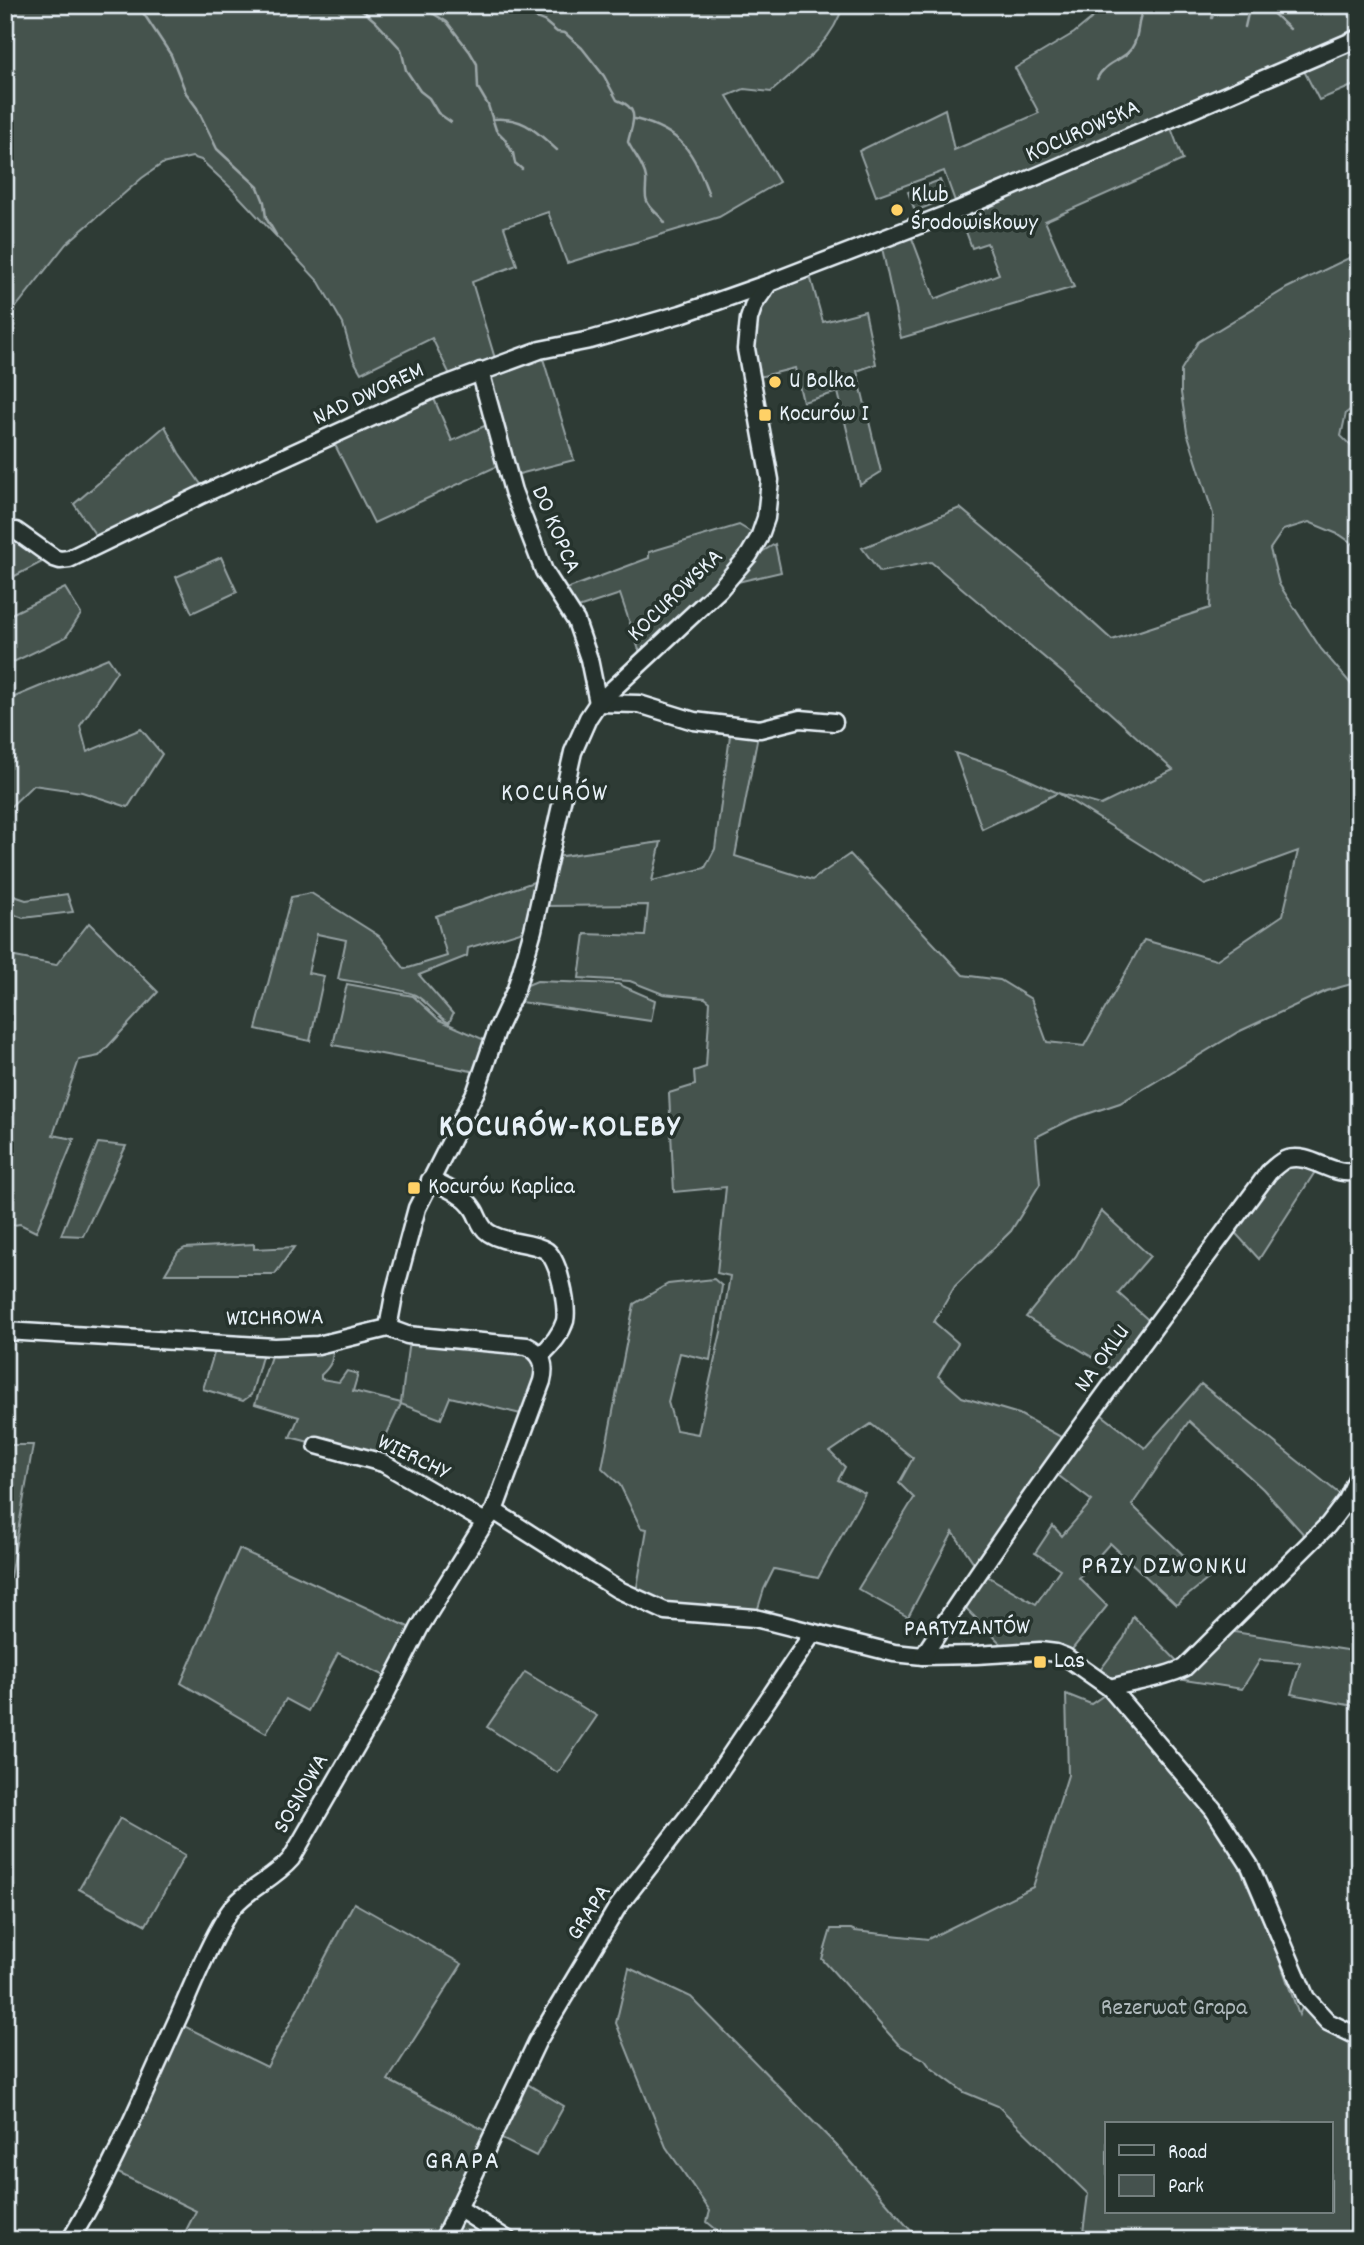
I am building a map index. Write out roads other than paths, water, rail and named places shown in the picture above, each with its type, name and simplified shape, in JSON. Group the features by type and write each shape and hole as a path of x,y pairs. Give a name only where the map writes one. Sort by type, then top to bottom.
{"street":[{"name":"KOCUROWSKA","path":"388,1328 395,1290 417,1208 476,1091 497,1030 516,989 533,930 573,752 588,718 598,703 719,590 760,538 766,518 770,480 746,349 749,319 754,303 769,284 981,201 1359,38"},
{"name":"NAD DWOREM","path":"5,533 16,531 54,558 69,559 200,496 432,390 480,371 540,351 681,314 769,284"},
{"name":"DO KOPCA","path":"480,371 513,491 544,571 576,621 589,659 598,703"},
{"path":"598,703 639,704 694,721 760,729 800,719 834,722"},
{"name":"NA OKLU","path":"923,1656 996,1547 1113,1383 1269,1172 1288,1158 1302,1159 1334,1171 1346,1173 1359,1170"},
{"path":"430,1180 446,1187 467,1202 475,1211 478,1221 491,1234 506,1241 545,1250 552,1256 566,1312 564,1324 540,1356"},
{"name":"WICHROWA","path":"5,1331 275,1347 317,1345 388,1328 407,1335 527,1346 540,1356"},
{"name":"SOSNOWA","path":"74,2238 228,1914 242,1896 278,1874 291,1859 380,1705 420,1627 489,1516 542,1381 544,1367 540,1356"},
{"name":"WIERCHY","path":"317,1445 383,1463 489,1516"},
{"path":"1110,1688 1133,1681 1165,1677 1184,1668 1328,1524 1347,1500 1359,1474"},
{"name":"PARTYZANTÓW","path":"489,1516 617,1589 669,1612 755,1618 894,1653 923,1656 1019,1651 1056,1653 1110,1688 1213,1810 1250,1866 1306,1998 1328,2022 1359,2037"},
{"name":"GRAPA","path":"443,2240 537,2042 617,1908 696,1806 813,1633"},
{"path":"460,2208 508,2240"}],"waterway":[{"path":"138,5 171,55 186,93 197,108 217,149 258,187 266,218 276,235"},
{"path":"356,5 401,49 406,70 420,91 429,98 438,113 451,122"},
{"path":"419,5 447,22 470,52 477,64 478,88 488,105 496,130 513,153 515,163 522,169"},
{"path":"523,5 534,17 544,21 557,32 565,33 582,48 604,76 617,100 633,112 628,142 645,173 648,204 665,223"},
{"path":"1097,79 1105,68 1131,50 1145,5"},
{"path":"1212,18 1216,5"},
{"path":"1245,27 1250,5"},
{"path":"1264,5 1290,29"},
{"path":"492,119 521,122 557,150"},
{"path":"635,119 664,130 684,145 697,166 709,195"}],"place":[{"name":"Klub Środowiskowy","path":"897,210"},
{"name":"U Bolka","path":"775,382"},
{"name":"Kocurów I","path":"765,415"},
{"name":"Kocurów Kaplica","path":"414,1188"},
{"name":"Las","path":"1040,1662"}],"district":[{"name":"KOCURÓW","path":"555,794"},
{"name":"KOCURÓW-KOLEBY","path":"560,1129"},
{"name":"PRZY DZWONKU","path":"1165,1567"},
{"name":"GRAPA","path":"463,2162"}],"park label":[{"name":"Rezerwat Grapa","path":"1174,2009"}]}
